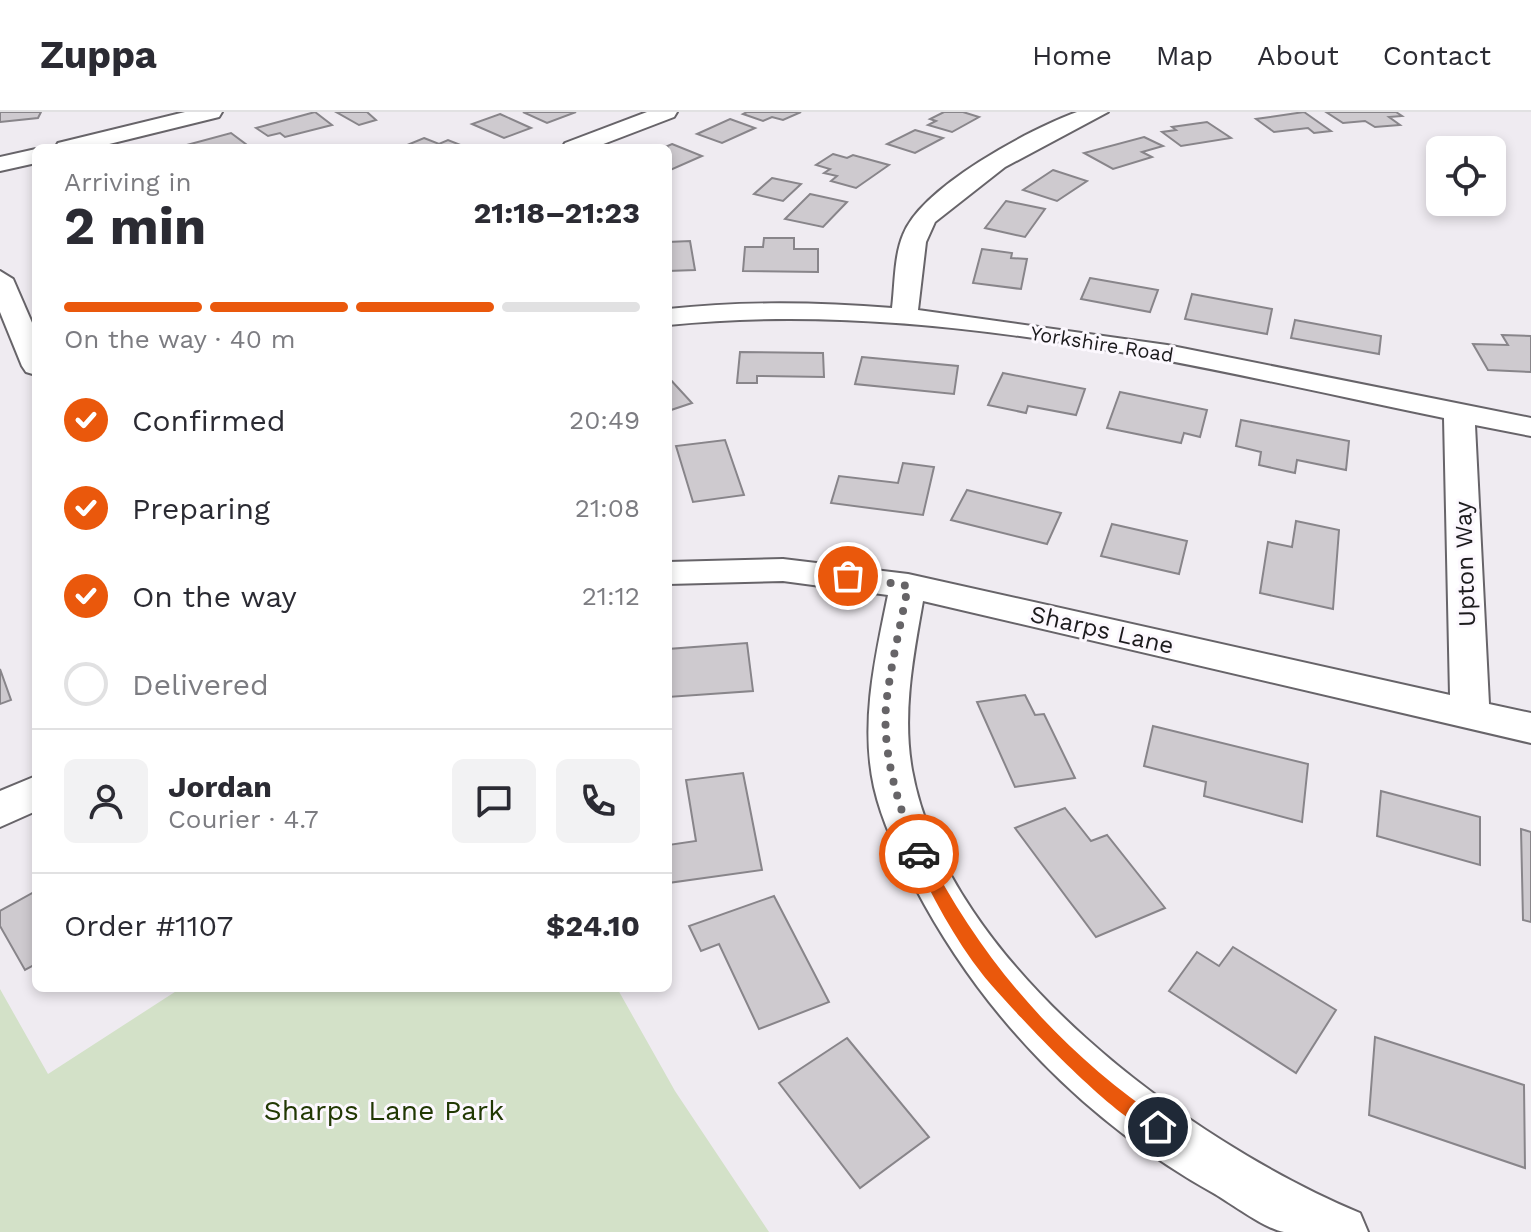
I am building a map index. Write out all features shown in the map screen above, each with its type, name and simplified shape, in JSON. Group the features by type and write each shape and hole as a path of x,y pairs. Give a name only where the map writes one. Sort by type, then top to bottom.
{"street":[{"path":"82,144 211,112"},
{"path":"583,144 666,112"},
{"path":"904,317 917,232 927,213 945,197 1063,124 1097,112"},
{"path":"0,164 32,157"},
{"path":"0,279 12,338 32,361"},
{"name":"Yorkshire Road","path":"672,317 754,310 904,317 1098,341 1531,427"},
{"name":"Upton Way","path":"1459,413 1470,714"},
{"name":"Sharps Lane","path":"672,573 783,570 908,586 1531,728"},
{"path":"908,586 886,700 890,762 908,830 943,902 988,969 1048,1036 1132,1110 1234,1179 1341,1232"},
{"path":"0,810 32,794"}],"green space":[{"name":"Sharps Lane Park","path":"0,989 48,1074 175,992 619,992 675,1091 769,1232 0,1232"}],"building":[{"path":"0,112 41,112 38,118 0,122"},
{"path":"315,112 332,125 285,137 280,133 268,136 256,128"},
{"path":"336,112 367,112 376,120 359,125"},
{"path":"523,112 576,112 547,123"},
{"path":"801,112 783,120 772,117 763,121 743,114"},
{"path":"944,112 963,112 979,117 952,132 928,125 936,121 930,119"},
{"path":"1304,112 1331,131 1314,133 1308,128 1274,132 1256,119"},
{"path":"1326,112 1396,112 1402,116 1389,117 1400,125 1375,127 1365,121 1343,123"},
{"path":"500,114 531,128 504,138 472,124"},
{"path":"730,119 755,128 722,143 697,134"},
{"path":"1207,122 1231,138 1181,146 1162,132 1176,130 1172,127"},
{"path":"915,130 943,138 915,153 887,144"},
{"path":"231,133 246,144 190,144"},
{"path":"1144,137 1163,146 1142,152 1152,157 1113,169 1084,153"},
{"path":"424,138 439,144 410,144"},
{"path":"672,144 702,156 672,169"},
{"path":"833,154 847,158 853,155 889,165 856,188 831,181 837,176 824,173 830,169 816,165"},
{"path":"1053,170 1087,181 1057,201 1023,190"},
{"path":"772,178 801,184 783,201 754,194"},
{"path":"810,194 847,202 823,227 785,219"},
{"path":"1006,201 1045,209 1025,237 985,228"},
{"path":"764,238 794,238 794,249 818,249 818,272 743,271 745,247 763,247"},
{"path":"690,241 695,270 672,271 672,242"},
{"path":"982,249 1012,253 1011,258 1027,259 1021,289 973,283"},
{"path":"1090,278 1158,290 1150,312 1081,299"},
{"path":"1192,294 1272,309 1267,334 1185,319"},
{"path":"1295,320 1381,336 1379,354 1291,338"},
{"path":"1502,335 1531,336 1531,372 1488,370 1473,344 1508,345"},
{"path":"740,352 823,353 824,377 757,376 757,383 737,383"},
{"path":"862,357 958,366 954,394 855,384"},
{"path":"1003,373 1085,389 1076,415 1028,406 1026,413 988,405"},
{"path":"672,381 692,403 672,410"},
{"path":"1120,392 1207,410 1200,437 1184,433 1181,443 1107,428"},
{"path":"1241,420 1349,441 1346,470 1297,460 1295,473 1259,465 1261,452 1236,446"},
{"path":"725,440 744,495 693,502 676,446"},
{"path":"903,463 934,467 923,515 831,503 839,476 898,483"},
{"path":"967,490 1061,513 1047,544 951,520"},
{"path":"1296,521 1339,530 1333,609 1260,593 1268,542 1292,547"},
{"path":"1112,524 1187,541 1179,574 1101,556"},
{"path":"747,643 753,691 672,697 672,649"},
{"path":"0,669 11,700 0,704"},
{"path":"1025,695 1035,715 1044,714 1075,778 1015,787 977,702"},
{"path":"1153,726 1308,764 1302,822 1204,796 1206,782 1144,766"},
{"path":"743,773 762,870 672,882 672,844 696,841 686,780"},
{"path":"1381,791 1480,817 1480,865 1377,836"},
{"path":"1065,808 1091,841 1107,835 1165,908 1096,937 1015,828"},
{"path":"1521,829 1531,832 1531,922 1523,920"},
{"path":"32,893 32,966 25,970 0,926 0,911"},
{"path":"774,896 829,1002 759,1029 719,944 701,951 689,926"},
{"path":"1233,947 1336,1010 1296,1073 1169,991 1197,952 1219,966"},
{"path":"1375,1037 1524,1085 1525,1168 1369,1115"},
{"path":"847,1038 929,1137 860,1188 779,1083"}],"way so far":[{"path":"848,576 908,586 886,700 890,762 908,830 919,854"}],"route":[{"path":"919,854 943,902 988,969 1048,1036 1132,1110 1158,1127"}]}
